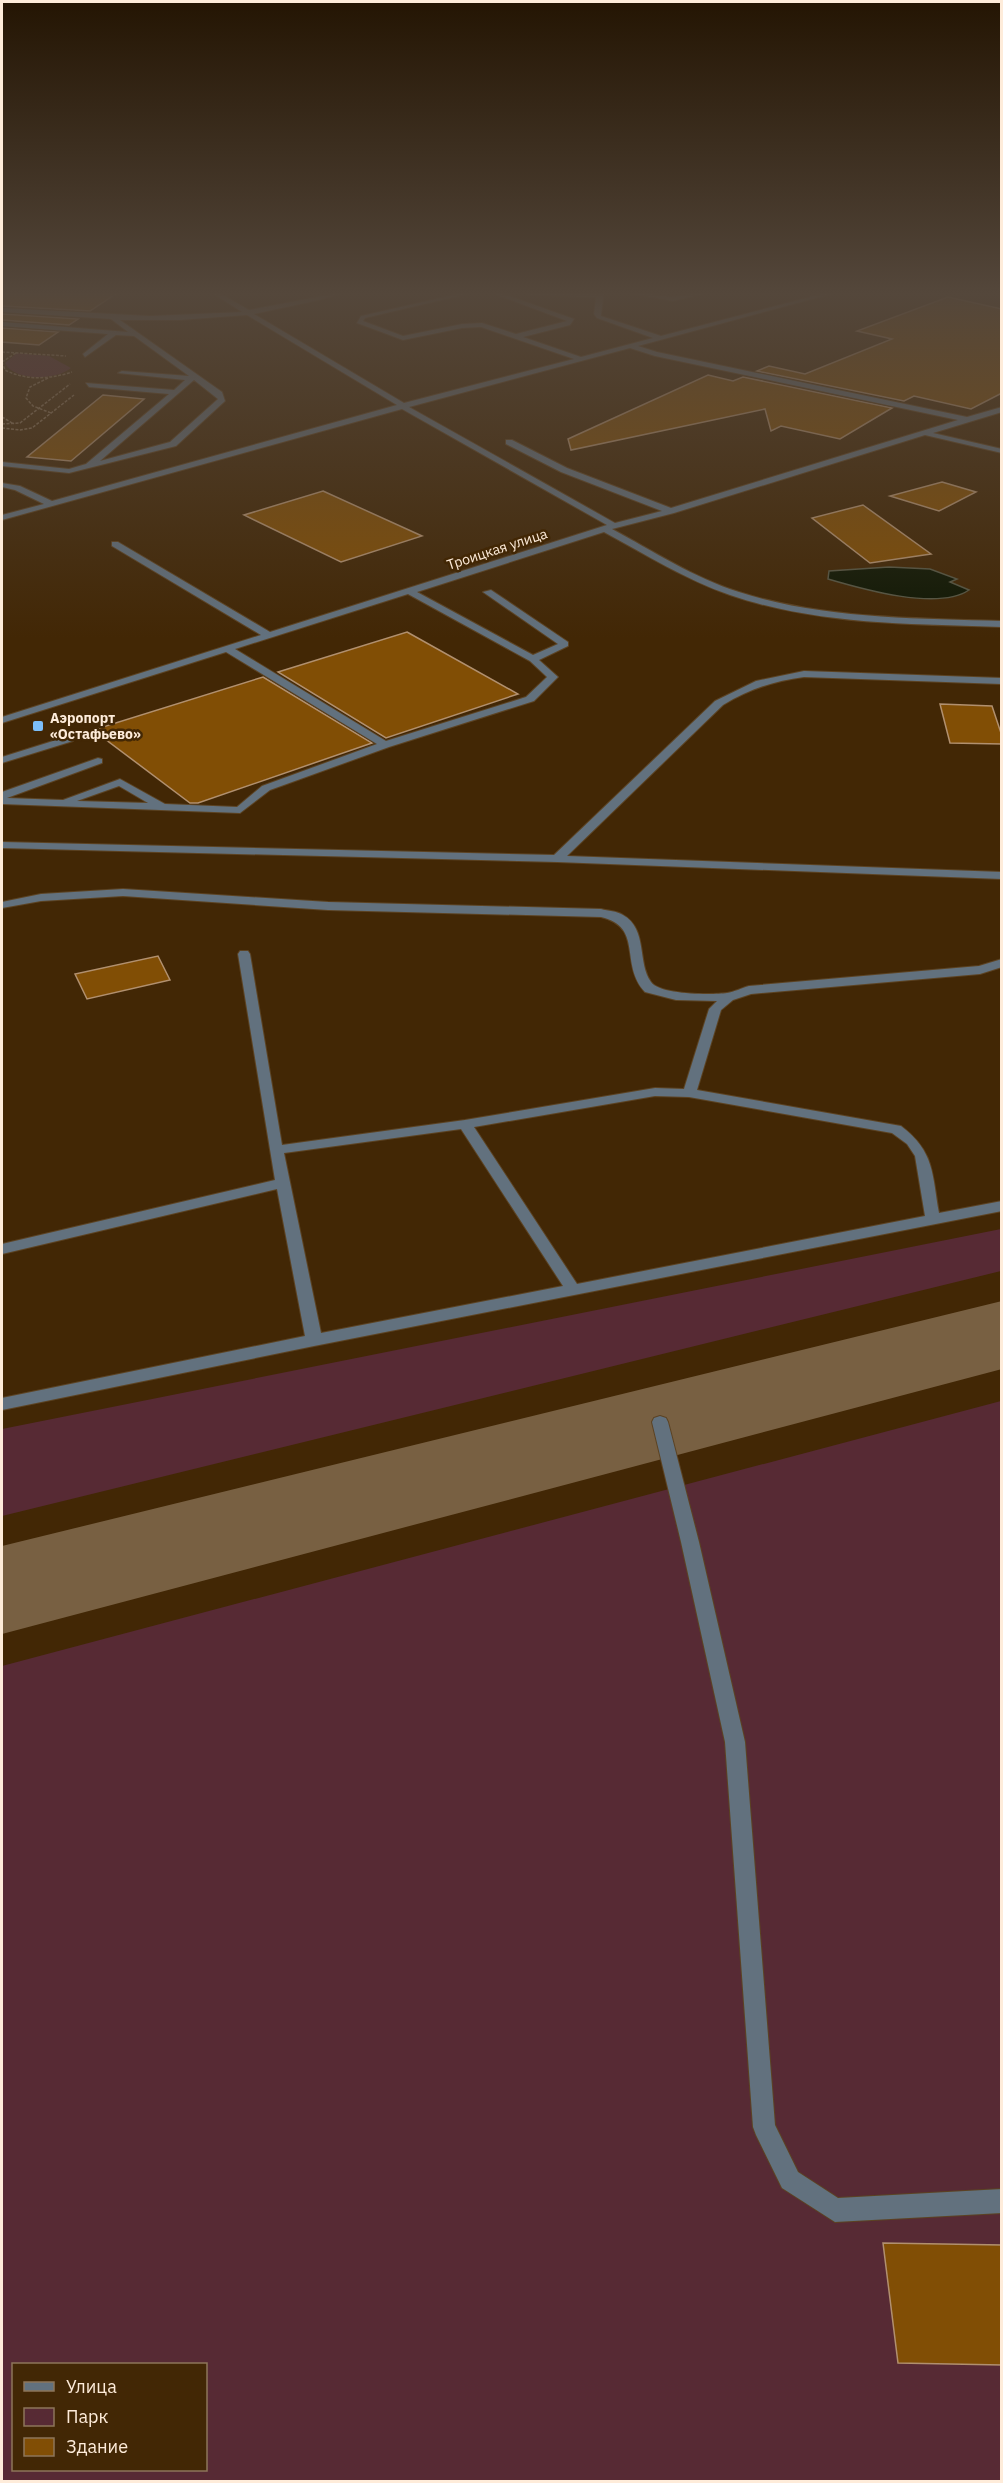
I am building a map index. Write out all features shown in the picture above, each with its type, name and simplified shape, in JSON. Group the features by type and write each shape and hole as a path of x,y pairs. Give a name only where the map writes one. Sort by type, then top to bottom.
{"street":[{"path":"89,466 159,407"},
{"path":"2,464 69,471 169,445 178,441 214,407"},
{"path":"2,518 400,407"},
{"path":"404,407 690,575 735,594 801,609 875,618 1002,624"},
{"path":"905,407 967,420"},
{"name":"Троицкая улица","path":"2,720 610,528 1002,409"},
{"path":"925,433 1002,451"},
{"path":"508,442 564,470 671,511"},
{"path":"2,485 17,488 51,504"},
{"path":"115,544 270,636"},
{"path":"2,801 240,810 266,788 385,745 530,699 553,677 533,659 409,591"},
{"path":"488,592 565,644 533,659"},
{"path":"227,649 385,745"},
{"path":"557,859 719,703 740,690 771,678 804,674 1002,681"},
{"path":"2,760 69,739"},
{"path":"2,796 98,761"},
{"path":"60,803 120,782 164,807"},
{"path":"2,844 557,859 1002,876"},
{"path":"2,905 55,894 99,892 329,906 601,914 620,918 629,927 644,981 649,989 661,993 729,997"},
{"path":"244,954 276,1150 314,1340"},
{"path":"689,1093 715,1009 729,997 749,990 981,970 1002,963"},
{"path":"276,1150 465,1124 655,1092 689,1093 896,1129 912,1141 922,1156 933,1219"},
{"path":"465,1124 573,1291"},
{"path":"2,1249 282,1183"},
{"path":"2,1404 314,1340 1002,1206"},
{"path":"660,1422 690,1542 735,1742 764,2127 790,2180 835,2210 1002,2201"}],"path":[{"path":"35,407 51,413"},
{"path":"2,424 15,425 42,407"},
{"path":"2,428 16,430 32,428 59,407"},
{"path":"2,417 15,425 16,430"}],"green space":[{"path":"1001,1229 1001,1271 2,1516 2,1429"},
{"path":"1001,1401 1001,2481 2,2481 2,1666"}],"shaded area":[{"path":"889,567 930,569 957,579 950,582 969,590 939,599 920,598 879,592 828,579 829,571"}],"building":[{"path":"88,407 135,407 71,461 27,457"},
{"path":"638,407 892,408 840,439 781,426 771,431 765,409 571,450 568,439"},
{"path":"942,482 976,492 939,511 890,496"},
{"path":"323,491 422,536 341,562 244,515"},
{"path":"863,505 931,554 870,563 812,518"},
{"path":"407,632 518,694 386,738 278,672"},
{"path":"263,677 372,743 198,803 190,803 93,730"},
{"path":"940,704 992,706 1002,736 1002,744 950,743"},
{"path":"158,956 170,980 87,999 75,974"},
{"path":"883,2243 1002,2245 1002,2365 898,2363"}],"taxiway":[{"path":"2,1590 1002,1335"}],"place":[{"name":"Аэропорт «Остафьево»","path":"38,726"}]}
